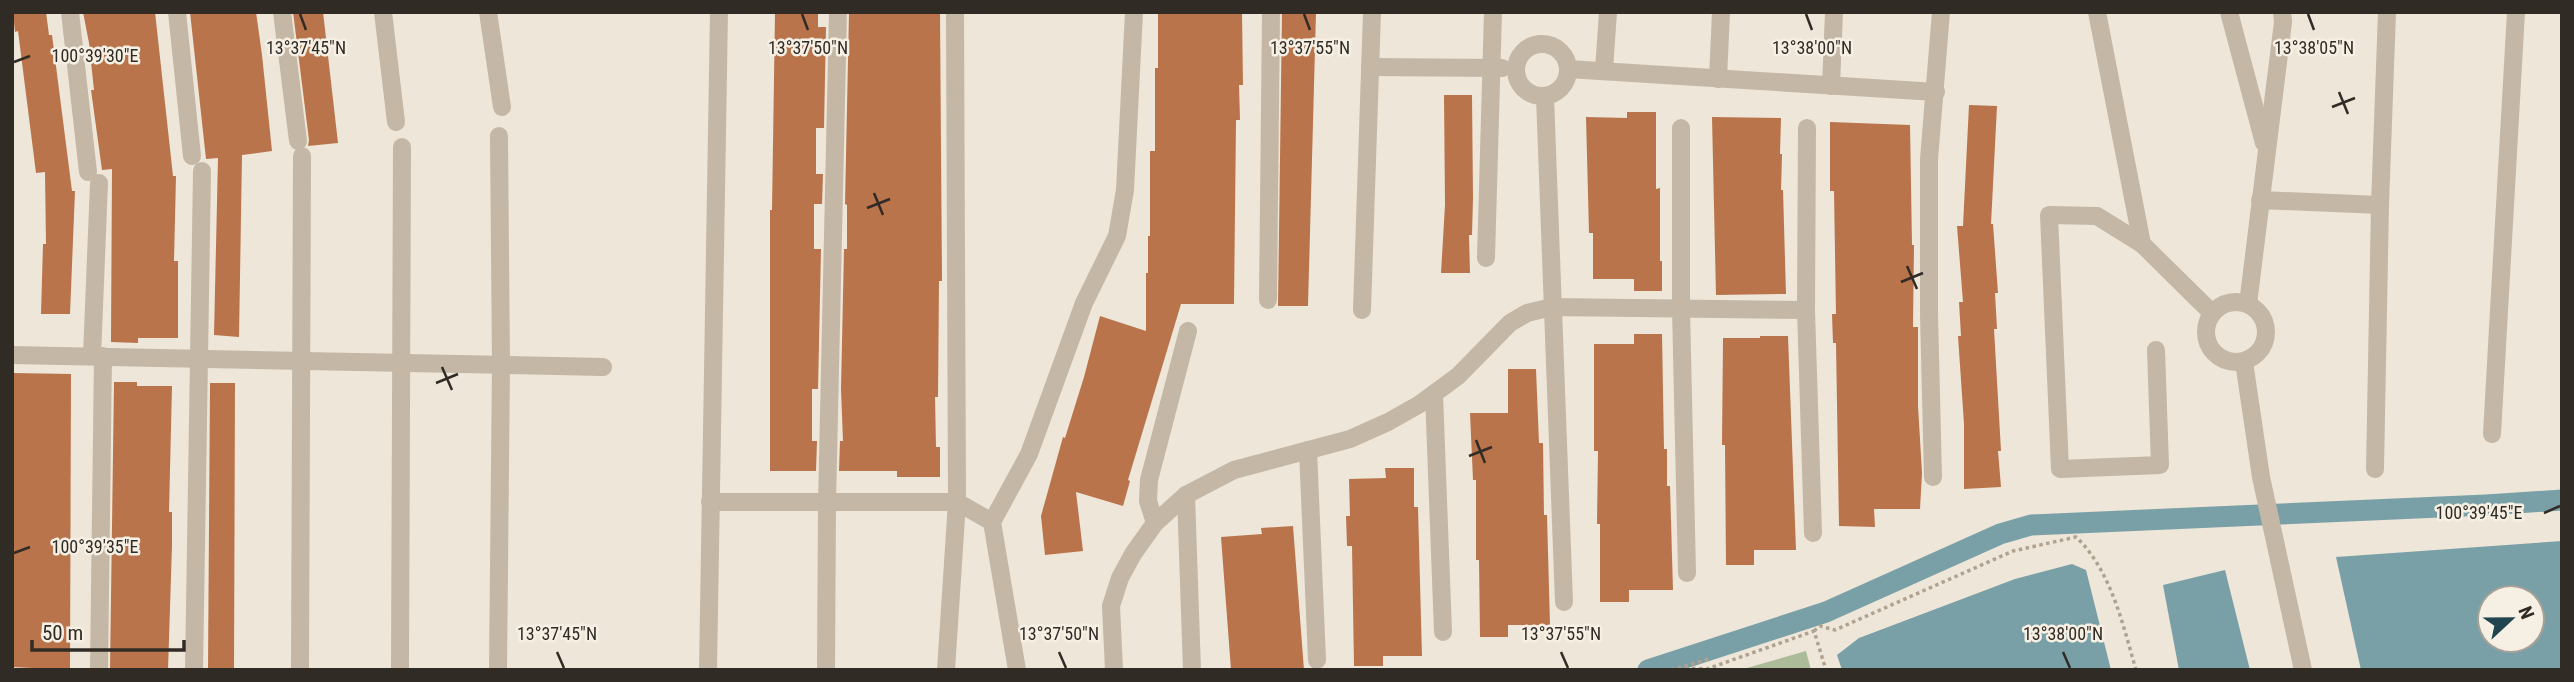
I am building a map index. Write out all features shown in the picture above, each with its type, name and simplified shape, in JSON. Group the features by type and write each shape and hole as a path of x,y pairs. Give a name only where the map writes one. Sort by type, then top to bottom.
{"street":[{"path":"70,12 94,178 99,670"},
{"path":"177,12 197,164 198,358 194,670"},
{"path":"282,12 300,148 300,670"},
{"path":"383,12 396,122"},
{"path":"488,12 502,107"},
{"path":"708,670 719,12"},
{"path":"826,670 838,12"},
{"path":"946,670 957,502 955,12"},
{"path":"1017,670 992,522 1029,454 1084,303 1117,236 1125,190 1134,12"},
{"path":"1268,300 1271,12"},
{"path":"1362,310 1371,12"},
{"path":"1486,258 1493,12"},
{"path":"1604,70 1608,12"},
{"path":"1718,79 1721,12"},
{"path":"1831,86 1834,12"},
{"path":"1933,477 1929,159 1941,12"},
{"path":"2097,12 2142,244"},
{"path":"2229,12 2266,153"},
{"path":"2248,304 2283,22 2282,12"},
{"path":"2375,469 2387,12"},
{"path":"2492,434 2516,12"},
{"path":"1547,43 1560,50 1569,69 1568,78 1559,91 1545,97 1530,94 1519,84 1515,69 1520,55 1531,45 1547,43"},
{"path":"1370,66 1515,69"},
{"path":"1569,69 1936,92"},
{"path":"1545,97 1564,602"},
{"path":"1681,128 1681,309 1687,573"},
{"path":"1807,128 1806,310 1813,533"},
{"path":"498,670 499,136"},
{"path":"400,670 402,147"},
{"path":"2260,200 2380,205"},
{"path":"2156,350 2160,465 2060,469 2049,215 2097,216 2142,244 2212,313"},
{"path":"2228,302 2248,304 2263,318 2266,337 2257,355 2244,362 2229,362 2212,351 2205,332 2212,313 2228,302"},
{"path":"1114,670 1111,606 1126,566 1155,523 1186,495 1234,470 1350,439 1420,404 1458,376 1510,323 1527,313 1552,307 1806,310"},
{"path":"1155,523 1148,501 1149,480 1188,331"},
{"path":"12,355 603,368"},
{"path":"2244,362 2261,477 2303,670"},
{"path":"1434,394 1443,632"},
{"path":"1308,450 1317,660"},
{"path":"1186,495 1192,670"},
{"path":"710,502 957,502 992,522"}],"path":[{"path":"1678,668 1707,669 1814,631 1820,626 1835,630 2013,551 2076,537 2091,551 2113,598 2136,670"},
{"path":"1814,631 1826,670"},
{"path":"1671,670 1709,659"}],"green space":[{"path":"1806,651 1811,670 1740,670"}],"water":[{"path":"2562,541 2562,670 2361,670 2336,557"},
{"path":"2072,564 2086,570 2111,670 1842,670 1837,655 1859,638 2015,579"},
{"path":"2225,570 2250,670 2179,670 2163,585"}],"building":[{"path":"13,12 46,12 49,35 52,35 72,191 75,191 70,314 41,314 43,244 46,244 45,172 36,173 18,31 15,32"},
{"path":"83,12 155,12 173,176 176,176 174,261 178,261 178,338 138,338 138,343 111,342 112,169 102,170 91,90 94,90 89,43"},
{"path":"190,12 256,12 272,151 242,155 239,337 214,335 218,158 206,159"},
{"path":"293,12 323,12 338,143 308,146"},
{"path":"775,12 818,12 818,27 826,27 824,128 816,128 816,174 823,174 822,204 814,204 814,249 821,249 818,389 812,389 812,441 817,441 816,471 770,471 770,210"},
{"path":"849,12 940,12 942,281 939,281 938,397 935,397 936,447 940,447 940,477 897,477 897,471 839,471 840,441 843,441 841,389 844,249 847,249 845,204"},
{"path":"1158,12 1242,12 1243,85 1239,85 1240,120 1236,120 1234,304 1181,304 1128,480 1130,481 1123,506 1076,492 1083,551 1045,555 1041,516 1100,316 1146,331 1150,151 1155,151"},
{"path":"1282,12 1316,12 1308,306 1278,306"},
{"path":"1444,95 1472,95 1473,198 1472,235 1469,235 1470,273 1441,273 1445,205"},
{"path":"1969,105 1997,106 1991,224 1998,293 1995,293 1997,329 1994,329 2001,487 1964,489 1964,424 1958,336 1961,336 1959,302 1963,302 1957,226 1963,226"},
{"path":"1627,112 1656,112 1656,189 1660,188 1662,291 1634,291 1634,279 1593,279 1586,117 1627,118"},
{"path":"1712,117 1781,118 1786,294 1716,295"},
{"path":"1830,122 1910,125 1914,245 1913,327 1918,327 1918,406 1922,473 1920,509 1874,509 1875,527 1839,526 1836,343 1833,343 1832,314 1836,314 1834,191 1830,191"},
{"path":"1634,334 1662,334 1664,449 1667,449 1667,486 1670,486 1673,590 1629,590 1629,602 1600,602 1598,451 1594,451 1594,344 1634,344"},
{"path":"1788,336 1796,550 1754,550 1754,565 1726,565 1725,445 1722,445 1723,338"},
{"path":"1508,369 1536,369 1539,443 1543,443 1544,515 1547,515 1550,625 1508,625 1508,637 1480,637 1476,480 1473,480 1470,413 1508,413"},
{"path":"12,373 71,374 70,670 12,667"},
{"path":"114,382 137,382 137,386 172,386 169,512 172,512 172,545 168,670 110,670"},
{"path":"210,383 235,383 234,670 208,670"},
{"path":"1385,468 1414,468 1414,507 1418,507 1422,656 1383,656 1383,666 1354,666 1352,546 1347,546 1346,516 1350,516 1349,479 1386,478"},
{"path":"1293,526 1304,670 1231,670 1221,537 1262,534 1261,528"}],"waterway":[{"path":"1648,670 1826,612 2000,534 2031,525 2562,500"}]}
